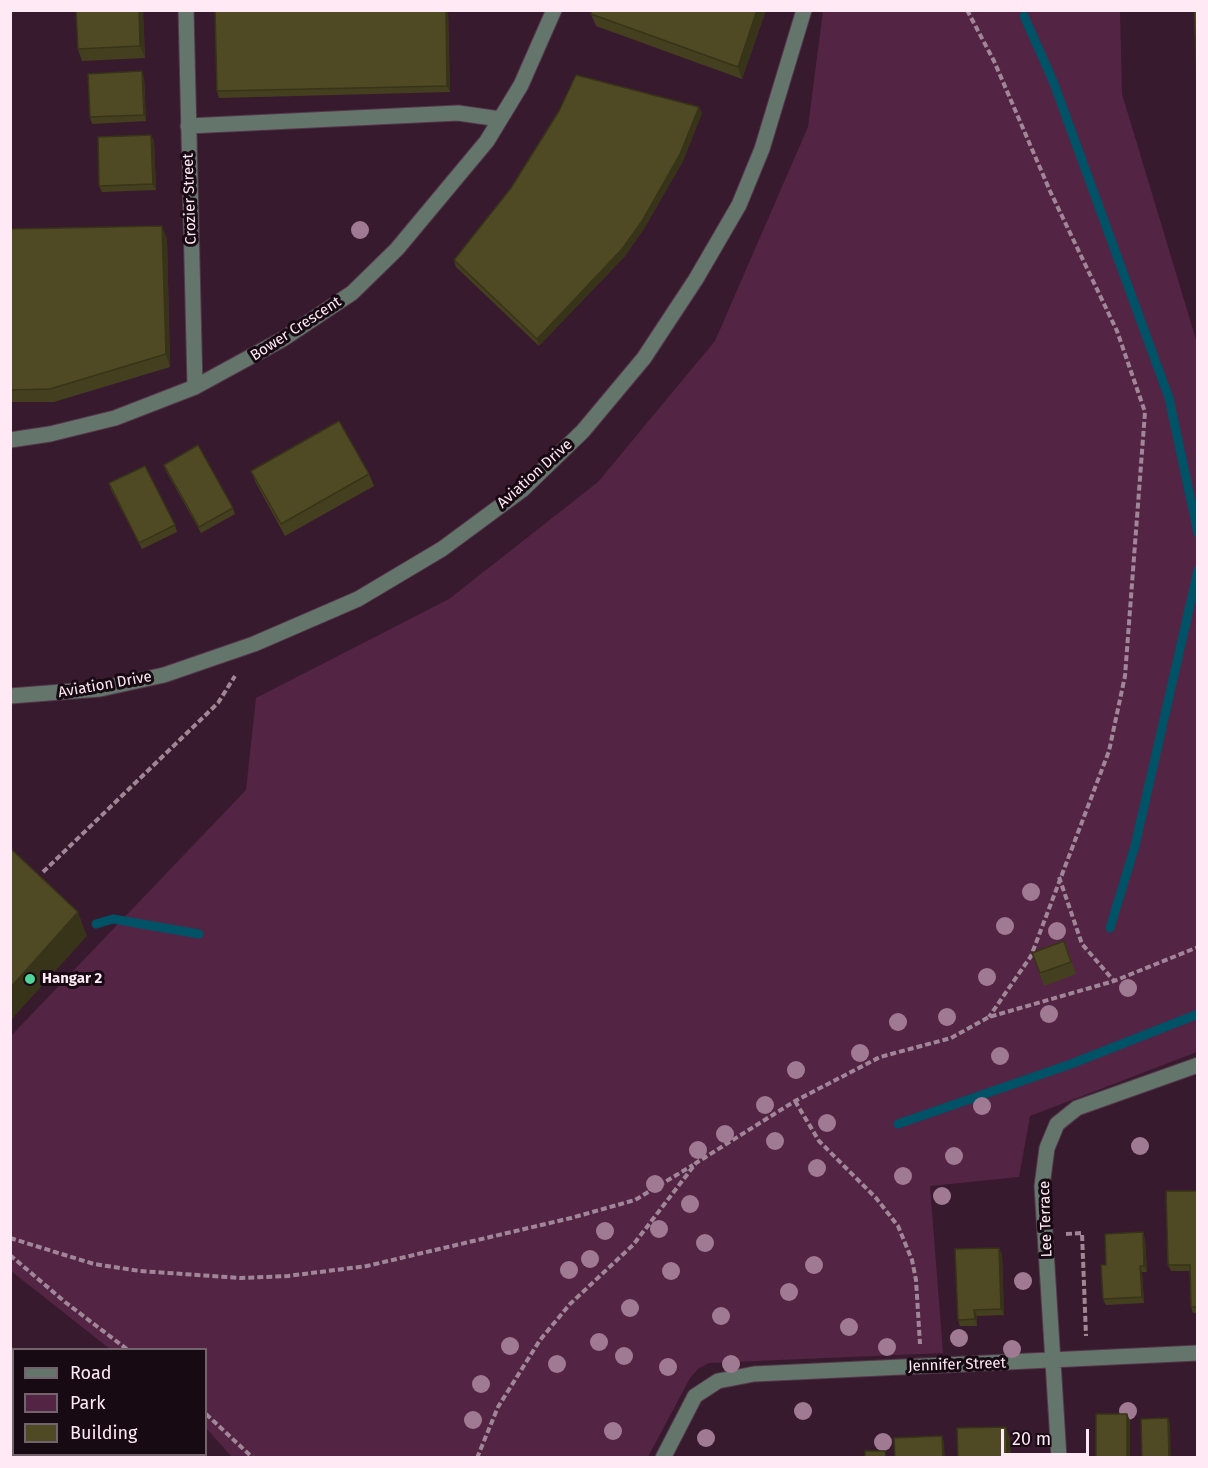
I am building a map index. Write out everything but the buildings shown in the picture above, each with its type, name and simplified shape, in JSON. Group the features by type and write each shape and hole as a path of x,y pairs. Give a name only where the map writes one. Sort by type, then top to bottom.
{"street":[{"name":"Crozier Street","path":"186,10 195,387"},
{"name":"Bower Crescent","path":"10,440 50,434 105,420 195,387 321,316 361,285 432,210 469,165 521,85 554,10"},
{"name":"Aviation Drive","path":"10,696 100,689 164,675 254,644 358,599 442,549 522,490 583,431 644,358 696,279 739,205 762,149 804,10"},
{"path":"188,126 458,113 500,119"},
{"name":"Lee Terrace","path":"1059,1458 1042,1185 1047,1148 1057,1124 1077,1108 1197,1065"},
{"name":"Jennifer Street","path":"663,1458 695,1396 718,1381 754,1374 1197,1353"}],"path":[{"path":"969,12 994,61 1050,192 1117,331 1145,412 1125,676 1102,772 1059,877 1031,956 989,1017"},
{"path":"43,872 218,703 254,644"},
{"path":"1059,877 1082,944 1114,981"},
{"path":"10,1238 94,1263 140,1271 240,1278 288,1276 367,1266 572,1218 647,1194 795,1101 880,1057 951,1038 989,1017 1114,981 1197,947"},
{"path":"795,1101 819,1141 876,1198 905,1239 916,1280 921,1366"},
{"path":"477,1458 498,1407 540,1340 570,1304 633,1245 696,1163"},
{"path":"1045,1234 1082,1233 1087,1340"},
{"path":"10,1255 126,1348"},
{"path":"207,1415 253,1458"}],"green space":[{"path":"823,11 1120,11 1122,94 1197,343 1197,1052 1030,1116 1019,1177 930,1186 943,1353 709,1363 699,1368 690,1378 648,1457 232,1457 207,1429 207,1348 109,1348 11,1271 10,1037 246,790 256,698 449,599 598,482 715,341 808,127"}],"waterway":[{"path":"1024,16 1053,81 1169,398 1198,533"},
{"path":"1110,928 1135,846 1198,570"},
{"path":"96,924 113,919 199,934"},
{"path":"898,1124 1071,1064 1198,1014"}],"place":[{"name":"Hangar 2","path":"30,979"}]}
